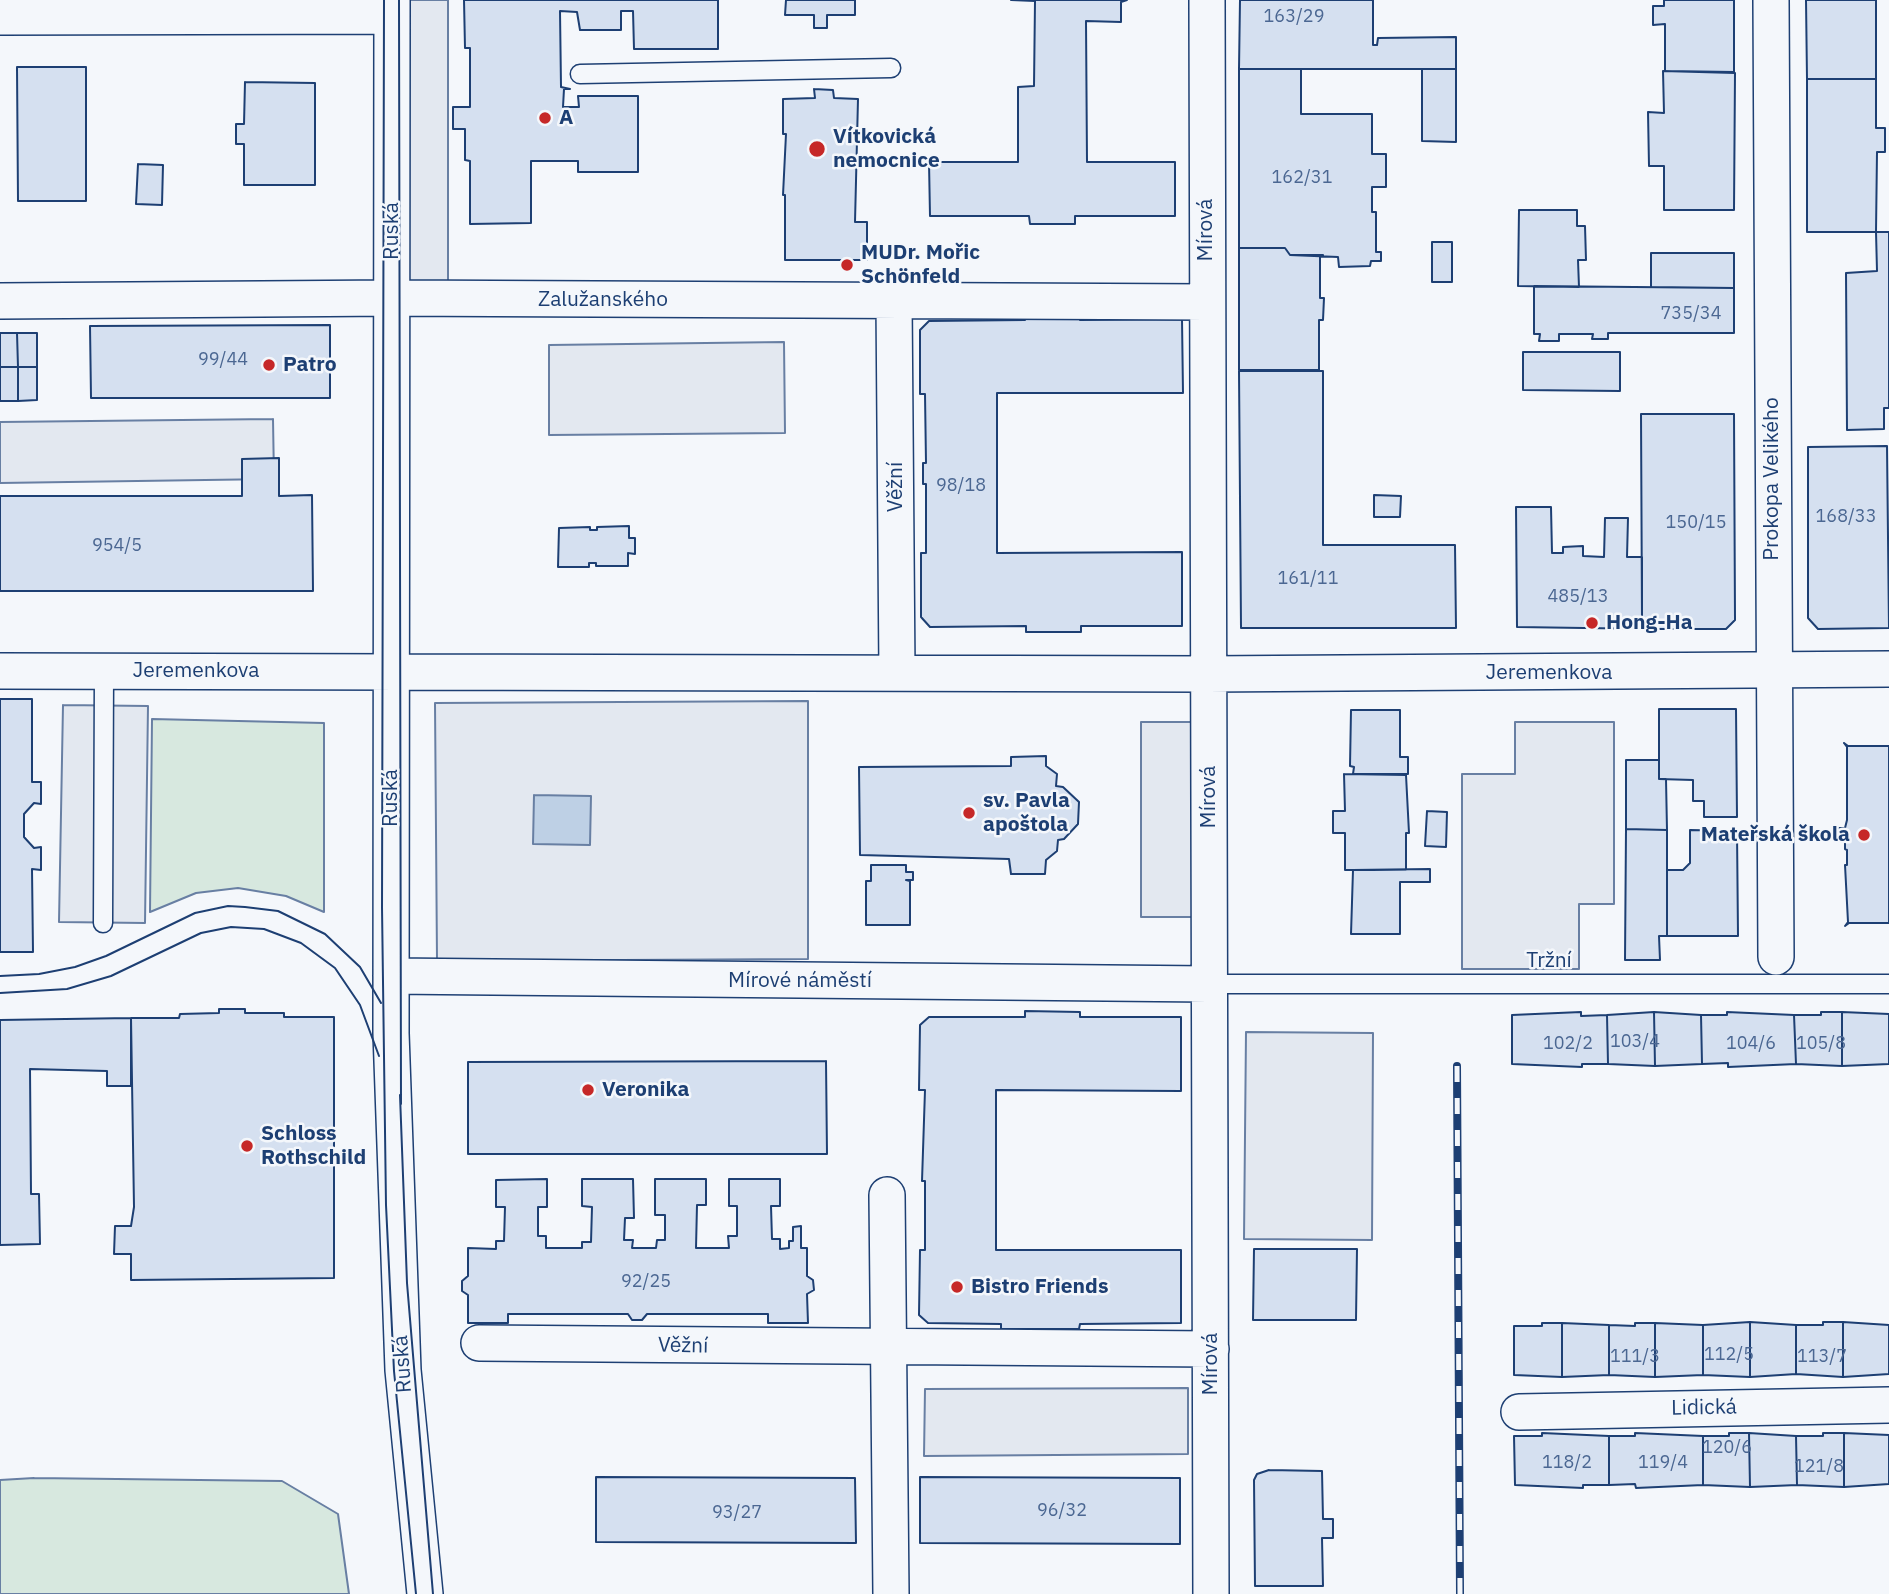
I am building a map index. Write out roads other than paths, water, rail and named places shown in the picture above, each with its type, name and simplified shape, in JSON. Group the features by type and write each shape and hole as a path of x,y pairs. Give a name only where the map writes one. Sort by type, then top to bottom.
{"street":[{"name":"Mírová","path":"1207,0 1212,1594"},
{"name":"Prokopa Velikého","path":"1771,0 1772,671 1776,957"},
{"path":"0,17 392,8"},
{"name":"Ruská","path":"392,8 391,976 398,1283 414,1506 425,1594"},
{"name":"Zalužanského","path":"0,302 392,298 1206,302"},
{"name":"Věžní","path":"894,301 897,673"},
{"name":"Jeremenkova","path":"1208,674 1889,669"},
{"name":"Jeremenkova","path":"0,671 391,672"},
{"path":"391,672 1208,674"},
{"name":"Mírové náměstí","path":"391,976 1209,984"},
{"path":"887,1195 891,1594"},
{"name":"Věžní","path":"479,1343 1211,1349"},
{"name":"Lidická","path":"1519,1412 1889,1405"}],"lane":[{"path":"580,74 891,68"},
{"path":"103,923 104,671"},
{"name":"Tržní","path":"1209,984 1889,985"}],"water":[{"path":"534,795 591,796 590,845 533,844"}],"tram line":[{"path":"384,0 382,907 386,1205 394,1371 416,1594"},
{"path":"399,0 401,1104"},
{"path":"0,976 39,974 75,967 106,956 195,913 228,906 245,907 278,911 325,934 360,967 381,1003"},
{"path":"0,993 67,989 111,976 201,933 231,927 264,929 301,943 335,968 360,1005 379,1056"},
{"path":"400,1095 407,1283 433,1594"}],"railway":[{"path":"1457,1066 1460,1594"}],"place":[{"name":"A","path":"545,118"},
{"name":"Vítkovická nemocnice","path":"817,149"},
{"name":"MUDr. Mořic Schönfeld","path":"847,265"},
{"name":"Patro","path":"269,365"},
{"name":"Hong-Ha","path":"1592,623"},
{"name":"sv. Pavla apoštola","path":"969,813"},
{"name":"Mateřská škola","path":"1864,835"},
{"name":"Veronika","path":"588,1090"},
{"name":"Schloss Rothschild","path":"247,1146"},
{"name":"Bistro Friends","path":"957,1287"}]}
